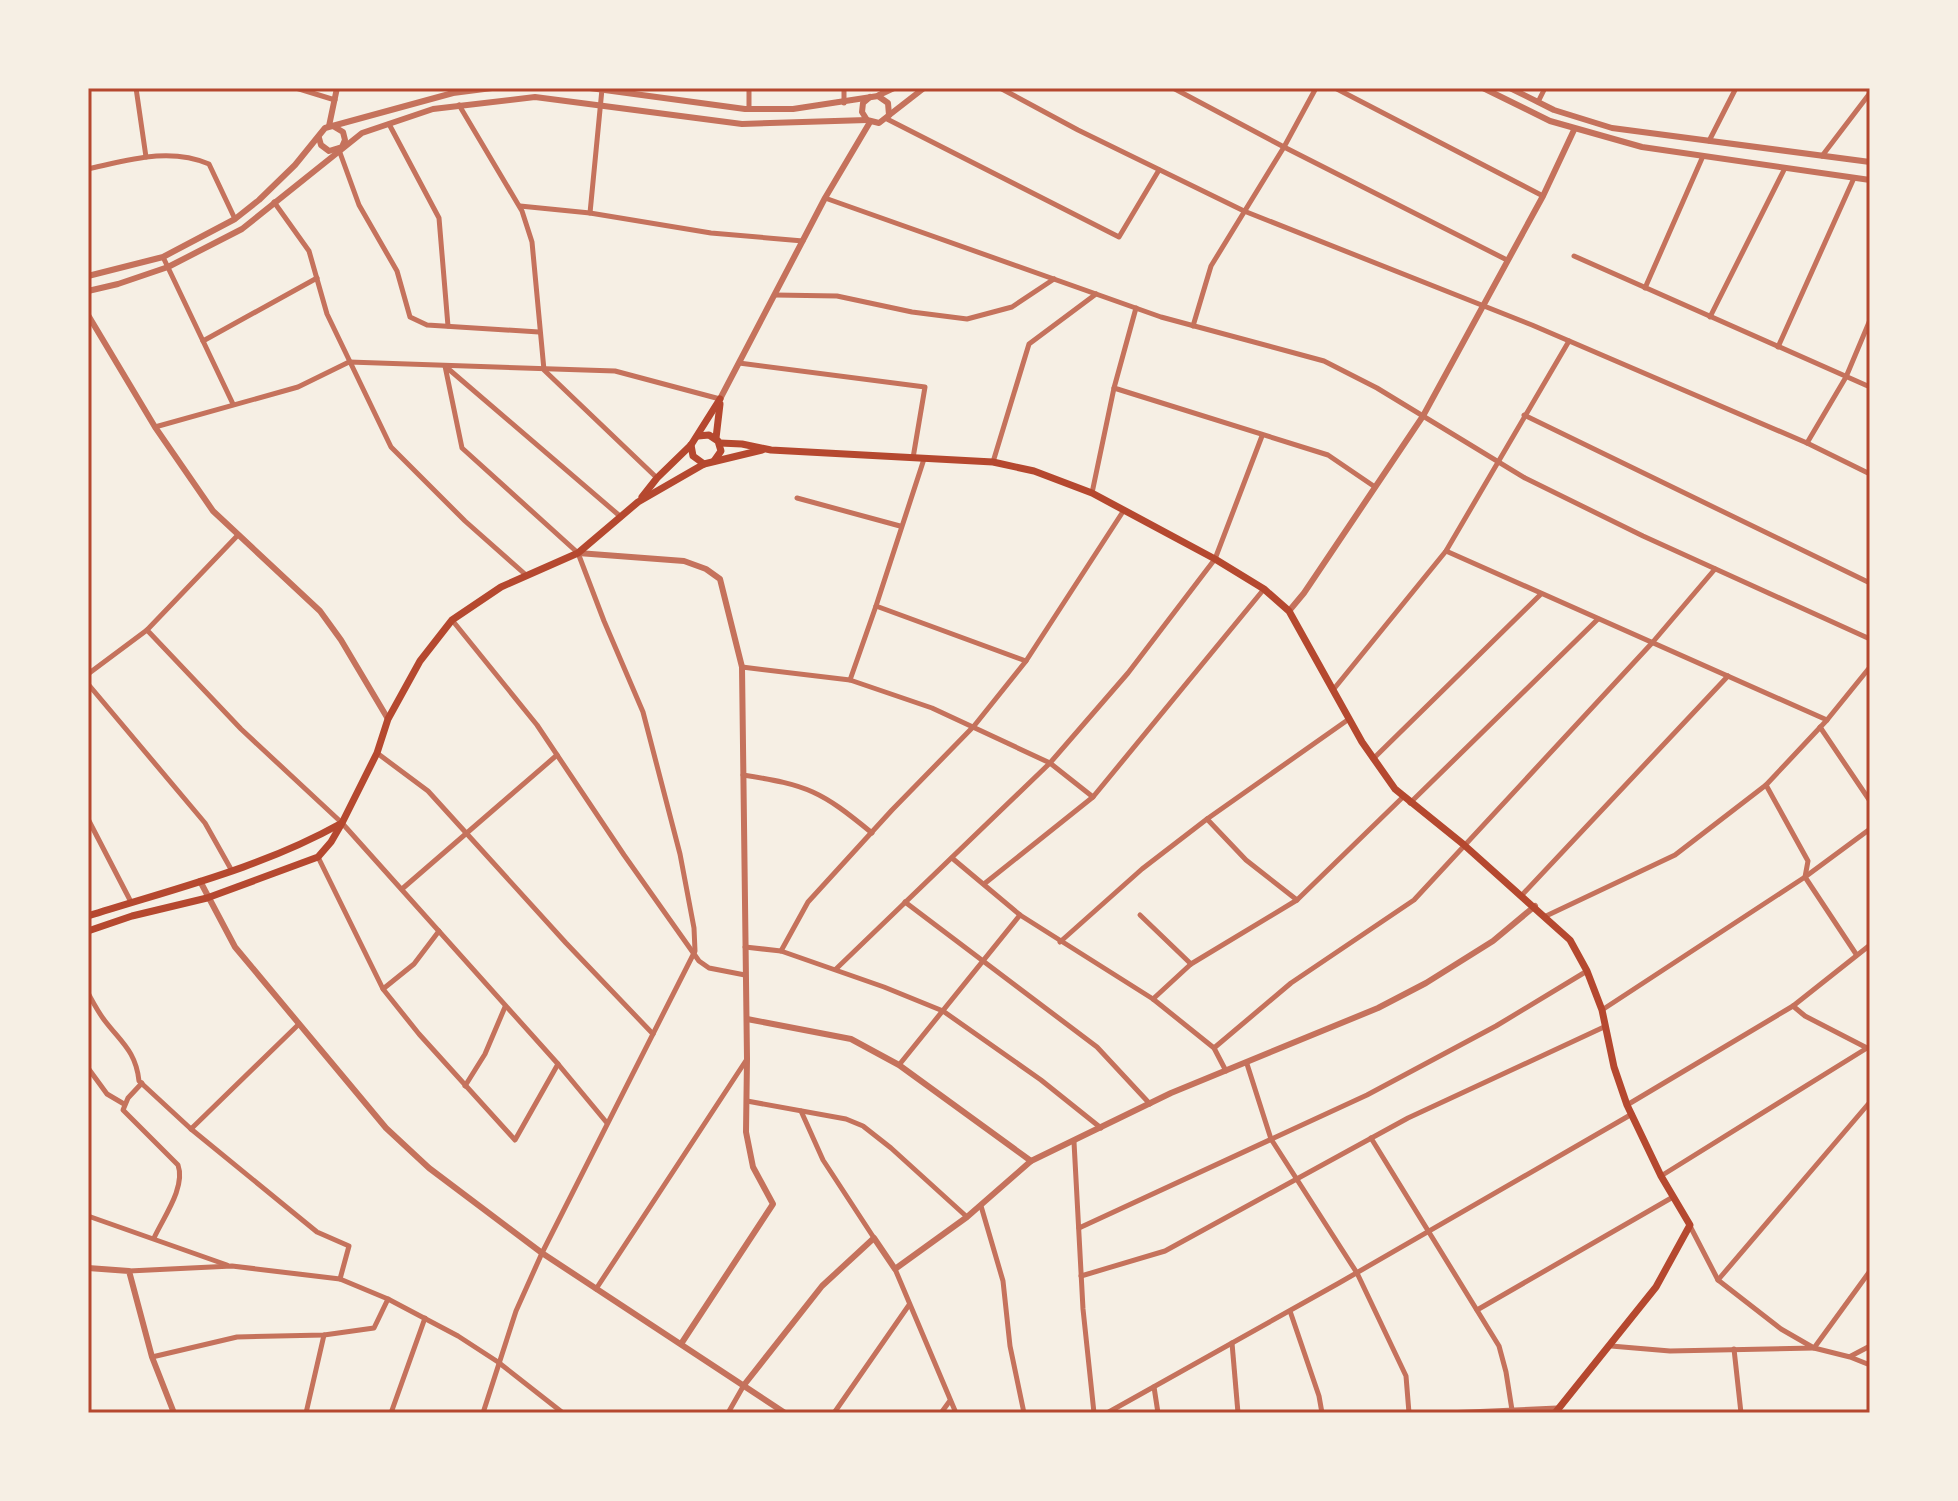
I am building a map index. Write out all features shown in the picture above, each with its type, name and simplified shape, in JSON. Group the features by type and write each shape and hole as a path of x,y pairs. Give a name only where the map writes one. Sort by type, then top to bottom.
{"main road":[{"path":"714,461 721,451 718,440 720,399"},
{"path":"704,464 694,459 694,442 720,399"},
{"path":"88,931 132,916 207,898 318,857 342,823 377,753 388,719 420,661 452,620 501,587 578,553 638,502 657,478 694,442 707,434 718,440 766,449 993,462 1034,471 1092,493 1264,589 1289,611 1372,760 1407,800 1463,844 1570,940 1587,971 1602,1010 1614,1067 1627,1105 1661,1176 1690,1225 1666,1272 1611,1346 1556,1410"},
{"path":"638,502 704,464 766,449"},
{"path":"88,916 233,871 312,840 342,823"}],"street":[{"path":"136,88 146,157"},
{"path":"296,88 335,100"},
{"path":"329,126 337,88"},
{"path":"88,276 163,257 235,219 268,192 319,138 322,130 329,126 453,93 492,88"},
{"path":"590,88 749,109 793,109 876,96 888,103 888,117"},
{"path":"749,88 749,109"},
{"path":"844,88 844,103"},
{"path":"869,121 862,112 863,103 894,88"},
{"path":"88,291 168,267 242,229 362,133 433,109 535,97 742,124 879,123 924,88"},
{"path":"1000,88 1244,211 1569,341 1807,443 1870,474"},
{"path":"1173,88 1507,260"},
{"path":"1193,326 1211,266 1284,147 1316,88"},
{"path":"1335,88 1543,196"},
{"path":"1483,88 1574,130 1642,147 1870,180"},
{"path":"1510,88 1570,116 1612,128 1870,162"},
{"path":"1538,102 1545,88"},
{"path":"1645,288 1734,90 1724,88"},
{"path":"590,213 602,89"},
{"path":"453,93 519,206 532,242 544,370 657,478"},
{"path":"1822,156 1870,93"},
{"path":"888,117 1119,237 1159,170"},
{"path":"155,427 298,387 349,362 615,371 720,399 825,198 869,121"},
{"path":"389,124 439,218 448,326"},
{"path":"329,126 337,126 343,132 344,144 339,150"},
{"path":"1289,611 1423,416 1543,196 1574,130"},
{"path":"319,138 326,150 339,150"},
{"path":"339,150 359,205 397,271 410,317 427,325 539,332"},
{"path":"1710,317 1795,152"},
{"path":"88,169 146,157 189,155 209,164 235,219"},
{"path":"1778,347 1854,178"},
{"path":"825,198 1136,308 1324,361 1497,461 1617,523 1870,639"},
{"path":"274,202 309,251 327,314 391,447 465,521 526,575"},
{"path":"519,206 590,213 711,233 803,241"},
{"path":"1574,256 1870,387"},
{"path":"163,257 234,405"},
{"path":"203,341 317,278"},
{"path":"775,295 837,296 912,312 967,319 1012,307 1054,279"},
{"path":"993,462 1029,344 1096,294"},
{"path":"1092,493 1114,388 1136,308"},
{"path":"88,315 155,427 213,511 320,611 388,719"},
{"path":"1807,443 1846,377 1870,320"},
{"path":"1333,691 1446,551 1569,341"},
{"path":"739,363 925,387 913,458"},
{"path":"445,366 621,517"},
{"path":"445,366 462,448 578,553 643,712 680,854 694,928 695,951 542,1253 516,1311 483,1413"},
{"path":"1114,388 1328,455 1375,487"},
{"path":"1524,415 1870,583"},
{"path":"836,969 1050,763 1128,673 1215,559 1262,436"},
{"path":"850,680 924,458"},
{"path":"797,498 900,526"},
{"path":"781,951 808,902 974,726 1026,661 1124,510"},
{"path":"88,674 147,630 238,535"},
{"path":"1446,551 1827,720"},
{"path":"578,553 684,561 706,569 720,579 742,667 746,1132 753,1167 773,1204 681,1344"},
{"path":"1214,1048 1291,983 1414,900 1652,643 1715,569"},
{"path":"984,884 1093,797 1264,589"},
{"path":"1372,760 1541,594"},
{"path":"876,606 1026,661"},
{"path":"1153,999 1191,964 1297,900 1598,619"},
{"path":"452,620 537,725 699,961 709,968 745,975"},
{"path":"147,630 241,729 342,823 607,1123"},
{"path":"742,667 850,680 932,708 1050,763 1093,797"},
{"path":"1546,916 1675,855 1766,785 1827,720 1870,667"},
{"path":"1522,895 1728,676"},
{"path":"88,684 205,823 233,871"},
{"path":"1060,942 1142,869 1349,719"},
{"path":"1820,727 1870,801"},
{"path":"377,753 428,791 653,1034"},
{"path":"402,889 557,755"},
{"path":"743,775 793,783 813,790 834,802 872,833"},
{"path":"1766,785 1808,861 1805,877 1856,954"},
{"path":"88,819 131,902"},
{"path":"1207,819 1246,860 1297,900"},
{"path":"1602,1010 1805,877 1870,829"},
{"path":"318,857 383,989 515,1140 558,1064"},
{"path":"952,858 1020,915 1153,999 1214,1048 1226,1071"},
{"path":"200,881 235,947 386,1128 418,1158 542,1253 785,1413"},
{"path":"905,902 1097,1047 1150,1104"},
{"path":"895,1269 981,1206 1031,1161 1150,1104 1378,1008 1426,983 1493,941 1535,906"},
{"path":"899,1065 1020,915"},
{"path":"1140,915 1191,964"},
{"path":"383,989 414,964 439,931"},
{"path":"1627,1105 1793,1006 1870,945"},
{"path":"745,947 781,951 943,1011 1041,1080 1101,1128"},
{"path":"1079,1228 1367,1095 1471,1040 1587,971"},
{"path":"88,993 103,1019 137,1063 142,1083 191,1129 317,1232 349,1246 340,1279"},
{"path":"1793,1006 1805,1016 1868,1049"},
{"path":"465,1086 485,1054 505,1007"},
{"path":"747,1019 851,1039 899,1065 1031,1161"},
{"path":"191,1129 299,1024"},
{"path":"1081,1276 1165,1251 1408,1118 1604,1027"},
{"path":"1661,1176 1868,1049"},
{"path":"596,1289 747,1059"},
{"path":"1247,1064 1271,1139 1357,1273 1406,1376 1409,1413"},
{"path":"88,1068 107,1094 124,1104 126,1114 178,1165 181,1172 178,1187 154,1238"},
{"path":"124,1104 142,1083"},
{"path":"747,1101 846,1119 863,1126 967,1217"},
{"path":"1718,1280 1870,1102"},
{"path":"801,1111 823,1160 895,1269 956,1413"},
{"path":"1107,1413 1632,1114"},
{"path":"1371,1138 1499,1346 1512,1410"},
{"path":"1074,1142 1081,1276 1094,1413"},
{"path":"1477,1310 1673,1197"},
{"path":"981,1206 1003,1281 1010,1346 1024,1413"},
{"path":"88,1216 232,1266"},
{"path":"1690,1225 1718,1280 1781,1329 1814,1348"},
{"path":"728,1413 744,1385 822,1286 874,1238"},
{"path":"88,1268 129,1271 232,1266 340,1279 425,1318 498,1362 563,1413"},
{"path":"129,1271 152,1357 174,1413"},
{"path":"1814,1348 1870,1271"},
{"path":"152,1357 237,1337 324,1335 374,1328 388,1299"},
{"path":"834,1413 910,1304"},
{"path":"1290,1311 1322,1413"},
{"path":"391,1413 425,1318"},
{"path":"306,1413 324,1335"},
{"path":"1232,1343 1238,1413"},
{"path":"1611,1346 1670,1351 1814,1348 1870,1365"},
{"path":"1850,1357 1870,1346"},
{"path":"1734,1349 1741,1413"},
{"path":"1154,1387 1158,1413"},
{"path":"941,1413 949,1402"},
{"path":"1446,1413 1556,1410"}]}
